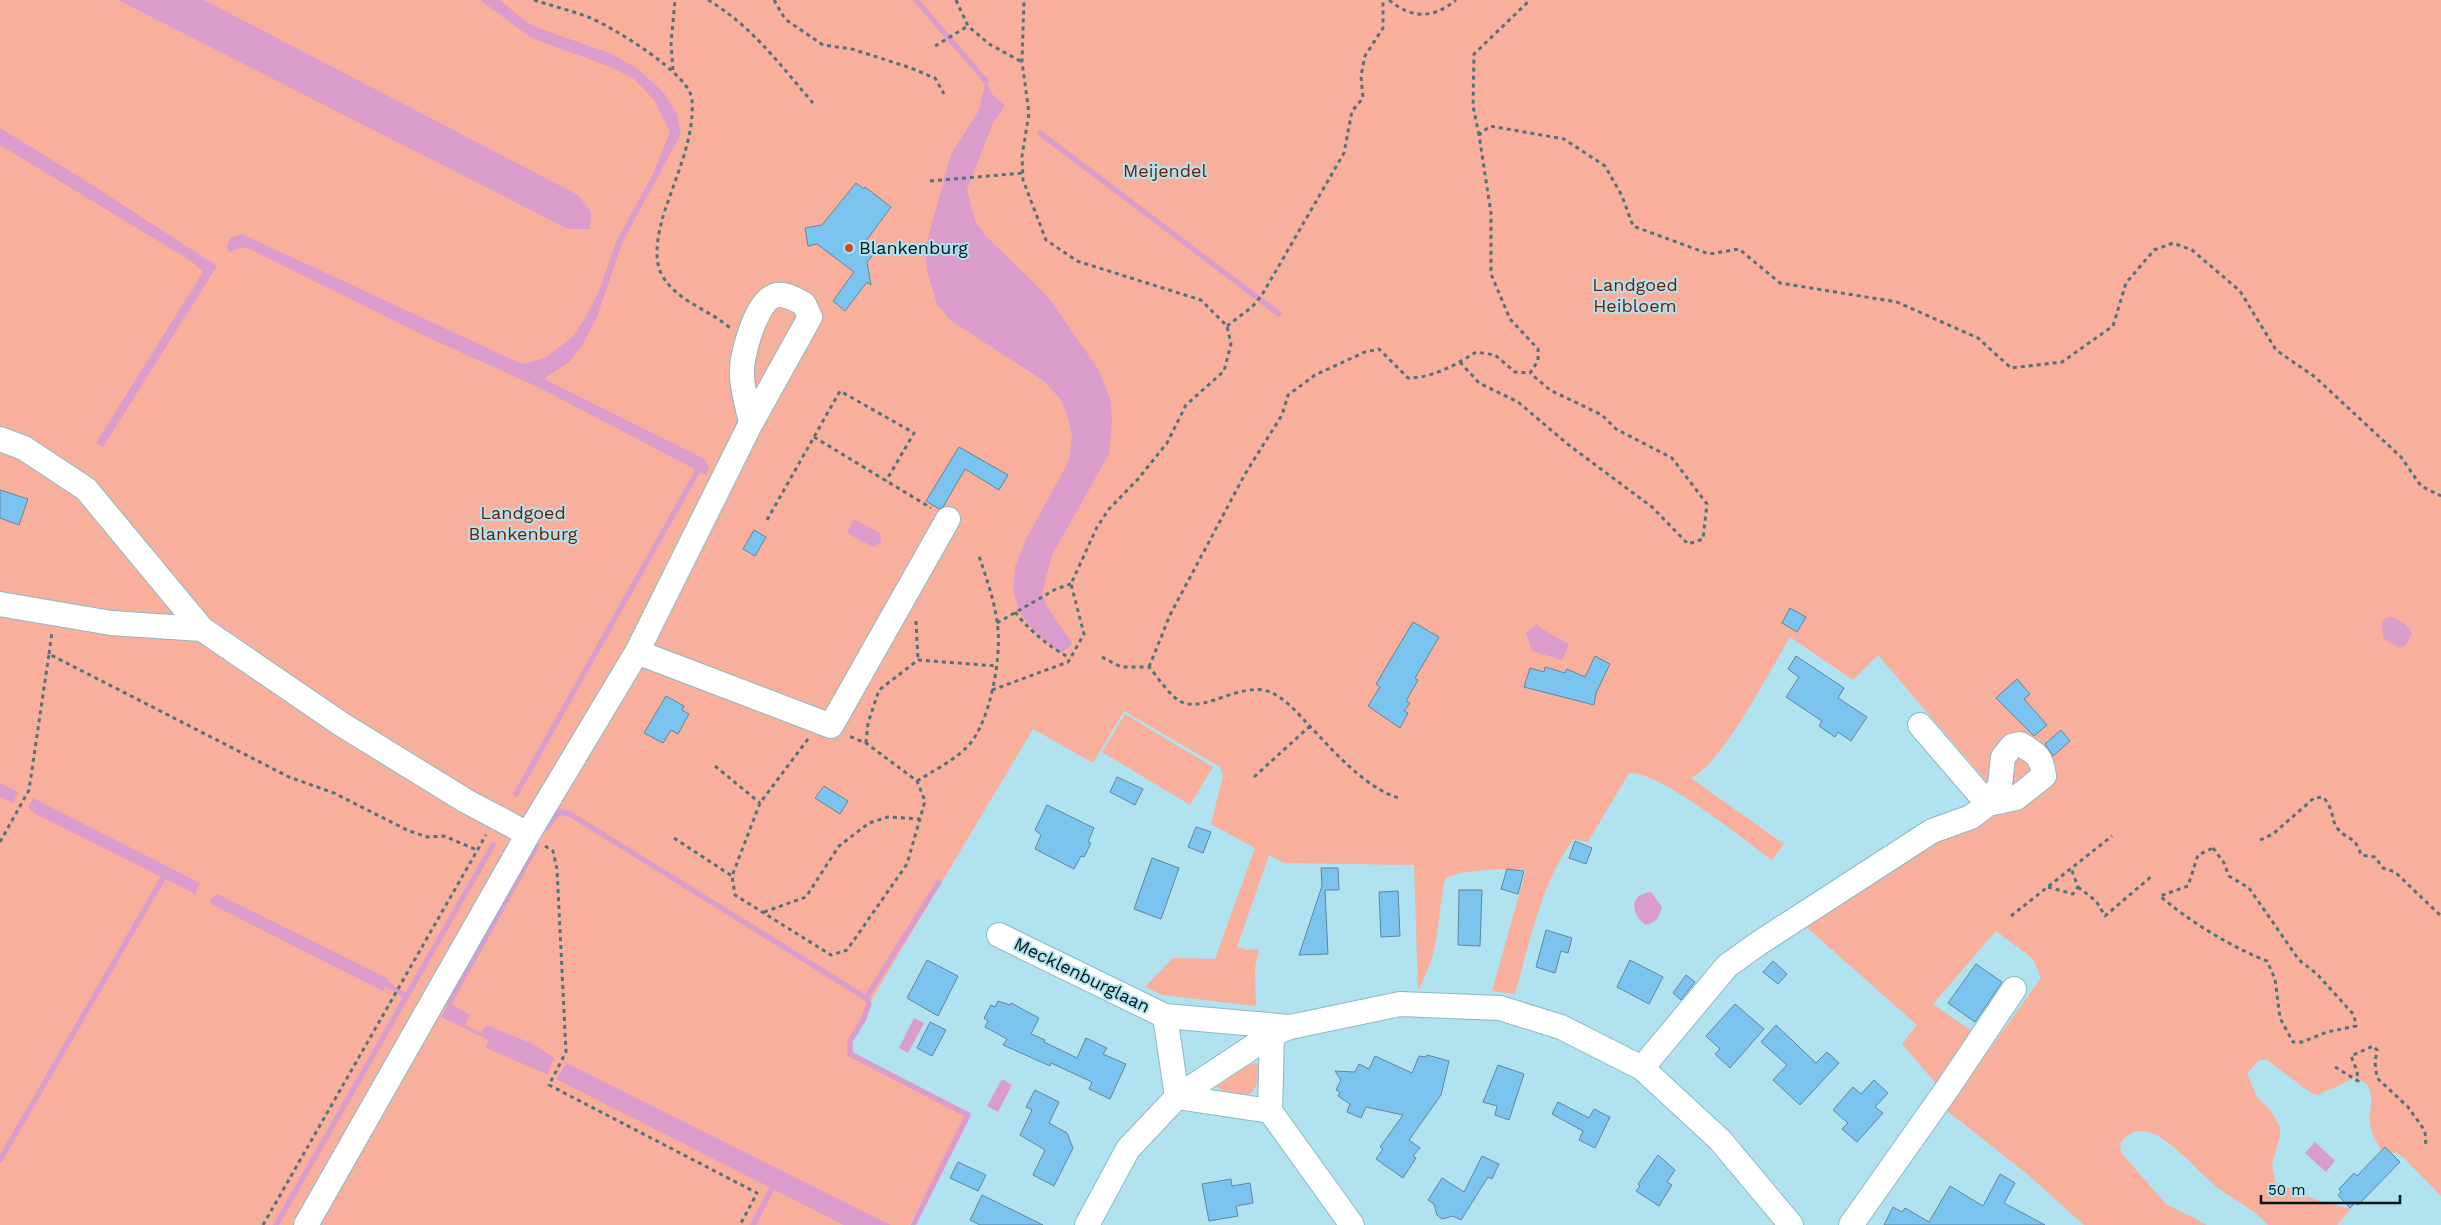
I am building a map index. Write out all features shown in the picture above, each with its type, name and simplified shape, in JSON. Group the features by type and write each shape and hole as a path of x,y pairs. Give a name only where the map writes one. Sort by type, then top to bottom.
{"street":[{"path":"306,1225 528,834 637,652 751,423 810,317 804,304 786,295 772,296 760,307 746,346 741,376 751,423"},
{"path":"0,439 24,448 86,489 202,629 341,724 466,801 528,834"},
{"path":"637,652 826,724 948,519"},
{"path":"0,604 111,623 202,629"},
{"path":"1642,1068 1727,966 1932,830 1971,817 1988,804 1920,726"},
{"name":"Mecklenburglaan","path":"998,934 1165,1016 1281,1031"},
{"path":"1851,1225 1947,1089 2014,989"},
{"path":"1087,1225 1128,1149 1177,1097 1281,1031 1400,1004 1500,1008 1561,1027 1642,1068 1720,1140 1791,1225"},
{"name":"Mecklenburglaan","path":"1165,1016 1177,1097"},
{"path":"1281,1031 1270,1111 1352,1225"},
{"path":"1177,1097 1270,1111"}],"path":[{"path":"534,0 589,18 662,60 693,97 691,133 672,187 656,243 662,275 683,299 717,316 738,335 746,346"},
{"path":"673,71 671,44 675,0"},
{"path":"708,0 724,9 749,30 813,103"},
{"path":"774,0 786,19 823,45 852,49 936,78 944,94"},
{"path":"956,0 968,26 988,44 1022,62"},
{"path":"992,690 1068,662 1084,634 1071,584 1097,528 1109,509 1138,479 1168,443 1186,405 1224,371 1231,344 1227,326 1201,300 1077,261 1046,240 1034,212 1023,174 1022,156 1030,113 1022,62 1024,0"},
{"path":"1227,326 1252,307 1262,295 1344,153 1352,111 1363,98 1361,76 1365,56 1383,28 1383,0"},
{"path":"1389,0 1401,10 1419,15 1440,12 1456,0"},
{"path":"1530,0 1474,54 1472,106 1479,135 1491,213 1491,274 1510,319 1538,349 1538,361 1530,373"},
{"path":"935,46 968,26"},
{"path":"1479,135 1490,126 1564,139 1605,166 1622,196 1633,226 1709,254 1739,249 1780,283 1897,302 1978,338 2011,368 2062,362 2113,326 2126,284 2154,250 2173,243 2192,250 2240,291 2276,350 2315,377 2394,451 2421,486 2441,496"},
{"path":"930,181 1023,174"},
{"path":"1149,668 1170,615 1245,474 1282,415 1288,395 1315,374 1365,352 1379,349 1408,378 1422,378 1460,362 1476,352 1495,356 1515,372 1530,373 1550,390 1602,415 1616,430 1672,458 1707,504 1703,539 1688,544 1652,507 1570,446 1518,402 1479,383 1460,362"},
{"path":"767,520 840,391 914,433 886,481"},
{"path":"814,437 948,519"},
{"path":"917,781 966,749 981,726 992,690 996,666 996,623 990,590 980,556"},
{"path":"996,623 1056,589 1071,584"},
{"path":"1016,612 1024,624 1057,651 1070,658"},
{"path":"916,620 918,660"},
{"path":"0,842 29,790 52,628"},
{"path":"49,654 289,777 334,793 407,830 427,837 444,836 477,850 263,1225"},
{"path":"1102,657 1121,667 1149,668 1174,695 1185,703 1204,702 1241,691 1269,692 1293,708 1343,761 1384,794 1399,798"},
{"path":"866,743 868,723 879,690 918,660 996,666"},
{"path":"826,724 866,743 917,781 925,801 907,864 847,950 831,955 735,895 732,876 760,803 826,724"},
{"path":"1254,778 1310,726"},
{"path":"715,766 760,803"},
{"path":"2260,840 2273,834 2314,798 2323,797 2331,805 2334,821 2339,830 2358,844 2361,855 2375,857 2383,868 2396,872 2441,916"},
{"path":"763,912 806,897 839,846 869,823 888,817 920,819"},
{"path":"528,834 553,851 557,869 566,1052 549,1086 757,1193 740,1225"},
{"path":"2011,916 2112,836"},
{"path":"674,838 732,876"},
{"path":"2213,848 2224,863 2229,876 2249,888 2299,960 2317,974 2354,1015 2356,1026 2327,1032 2302,1042 2293,1042 2280,1018 2275,979 2267,961 2178,913 2160,896 2188,886 2198,855 2213,848"},
{"path":"2071,868 2078,887 2096,901 2105,916 2153,876"},
{"path":"2048,887 2073,894 2078,887"},
{"path":"2336,1068 2358,1081 2358,1071 2350,1056 2373,1046 2377,1050 2375,1062 2376,1078 2408,1107 2426,1131 2426,1147"}],"green space":[{"path":"0,0 2441,0 2441,1196 2403,1157 2396,1153 2382,1153 2371,1127 2371,1096 2367,1084 2355,1078 2318,1095 2311,1093 2267,1060 2259,1060 2247,1074 2257,1097 2270,1110 2280,1127 2280,1136 2272,1164 2275,1182 2316,1200 2351,1209 2337,1225 2268,1225 2255,1213 2212,1183 2172,1145 2147,1132 2135,1132 2122,1142 2120,1148 2123,1155 2166,1204 2207,1225 2084,1225 2026,1173 1946,1110 2041,978 2033,959 1996,931 1933,1004 1976,1034 1938,1086 1902,1044 1917,1025 1804,925 1925,840 1989,820 2003,801 1878,655 1853,680 1790,637 1759,692 1731,736 1703,770 1691,778 1784,844 1772,860 1680,794 1643,775 1629,773 1588,842 1574,839 1553,874 1538,913 1515,994 1492,991 1526,870 1497,869 1472,871 1445,879 1437,936 1431,962 1418,990 1414,865 1284,863 1269,855 1237,947 1248,950 1259,949 1255,968 1256,1006 1162,995 1145,987 1173,958 1215,959 1255,848 1211,824 1223,776 1220,767 1124,711 1093,763 1033,729 869,1004 863,1020 850,1041 850,1054 968,1115 909,1225 0,1225"},
{"path":"1125,714 1213,767 1190,805 1102,752"},
{"path":"1256,1063 1260,1065 1262,1074 1252,1093 1233,1094 1217,1087 1216,1082 1243,1067"}],"shaded area":[{"path":"118,0 204,0 578,195 591,212 590,229 568,229"},
{"path":"480,0 500,0 525,21 538,28 612,54 638,69 664,93 677,114 681,134 622,243 597,317 582,346 569,362 544,379 705,459 709,468 706,475 538,387 427,337 245,247 229,252 227,246 230,238 242,234 522,364 545,358 572,337 584,320 599,291 616,242 653,174 670,132 654,100 634,79 611,67 531,38"},
{"path":"986,81 992,94 1005,106 993,123 967,190 975,220 985,235 1049,298 1098,369 1110,398 1112,420 1109,454 1052,555 1042,593 1046,605 1072,643 1060,653 1035,632 1021,614 1013,591 1015,567 1026,539 1069,461 1072,437 1068,417 1061,400 1044,381 950,320 937,304 927,271 925,249 951,154 978,112"},
{"path":"0,128 217,266 103,447 96,443 203,272 191,261 0,145"},
{"path":"854,519 880,533 881,543 873,547 847,533"},
{"path":"2392,617 2406,625 2412,634 2406,645 2399,648 2384,639 2381,623 2386,618"},
{"path":"1537,624 1542,629 1569,644 1562,660 1532,651 1526,633"},
{"path":"0,783 18,792 13,803 0,797"},
{"path":"33,798 200,883 195,894 35,814 28,807"},
{"path":"1651,892 1662,907 1657,919 1646,925 1637,915 1634,905 1639,896"},
{"path":"217,894 389,979 383,991 210,903 210,900"},
{"path":"449,1003 470,1015 465,1025 482,1033 486,1025 531,1043 555,1058 547,1074 486,1048 488,1040 441,1017"},
{"path":"914,1018 924,1023 908,1053 899,1048"},
{"path":"567,1063 891,1225 844,1225 556,1079"},
{"path":"1002,1079 1012,1085 998,1112 987,1106"},
{"path":"2315,1142 2335,1161 2326,1172 2305,1153"}],"building":[{"name":"Blankenburg","path":"856,183 864,189 865,187 891,207 866,241 878,249 867,262 871,285 867,282 845,311 833,301 854,272 817,244 808,246 805,228 822,225"},
{"path":"959,447 1008,475 999,490 965,469 943,507 939,509 926,501"},
{"path":"0,490 28,499 19,525 0,518"},
{"path":"754,530 766,537 755,556 743,549"},
{"path":"1790,608 1806,617 1797,632 1782,623"},
{"path":"1413,622 1439,637 1415,678 1418,680 1406,701 1410,703 1404,711 1408,713 1400,728 1368,706 1380,687 1376,684"},
{"path":"1595,656 1610,664 1596,693 1594,705 1524,687 1530,668 1544,672 1545,667 1565,673 1567,669 1585,677"},
{"path":"1796,656 1844,688 1838,698 1867,717 1851,741 1838,732 1835,737 1819,726 1822,721 1786,697 1799,677 1788,669"},
{"path":"2017,679 2030,694 2024,699 2047,725 2034,736 1996,698"},
{"path":"666,696 684,706 682,710 689,714 678,734 671,730 663,743 644,733"},
{"path":"2061,730 2070,741 2053,756 2045,744"},
{"path":"1117,777 1143,789 1135,805 1110,792"},
{"path":"824,786 848,801 840,814 815,798"},
{"path":"1047,805 1094,828 1088,842 1091,843 1084,857 1081,856 1074,869 1035,849 1041,835 1035,830"},
{"path":"1196,827 1211,832 1203,853 1188,847"},
{"path":"1575,841 1592,848 1586,864 1569,858"},
{"path":"1152,858 1179,868 1161,919 1134,909"},
{"path":"1321,868 1338,868 1339,890 1325,890 1328,954 1299,955 1322,886"},
{"path":"1507,869 1524,871 1518,894 1501,889"},
{"path":"1459,890 1482,890 1480,946 1458,945"},
{"path":"1398,891 1400,936 1381,937 1379,892"},
{"path":"1546,930 1572,938 1568,953 1561,951 1555,973 1536,967"},
{"path":"927,960 958,976 938,1016 907,998"},
{"path":"1630,960 1663,977 1649,1004 1617,987"},
{"path":"1773,961 1787,974 1778,984 1763,972"},
{"path":"1976,964 2002,982 1975,1022 1948,1003"},
{"path":"1686,975 1695,982 1681,1000 1673,993"},
{"path":"998,1001 1010,1005 1011,1003 1039,1018 1031,1034 1045,1040 1044,1042 1077,1058 1086,1038 1107,1048 1103,1054 1126,1064 1110,1099 1089,1089 1092,1082 1051,1063 1050,1066 1003,1045 1007,1039 985,1027 988,1021 984,1018 991,1005 995,1007"},
{"path":"1735,1004 1764,1029 1730,1068 1715,1054 1720,1049 1706,1036"},
{"path":"930,1022 946,1030 932,1056 917,1048"},
{"path":"1776,1025 1816,1063 1827,1052 1839,1063 1800,1105 1773,1080 1787,1065 1761,1042"},
{"path":"1427,1055 1449,1061 1441,1095 1409,1140 1420,1148 1413,1156 1416,1158 1403,1178 1376,1159 1383,1149 1380,1147 1403,1115 1366,1107 1361,1118 1347,1112 1350,1104 1338,1096 1340,1092 1336,1090 1341,1080 1335,1071 1355,1072 1359,1064 1369,1069 1375,1056 1412,1073 1419,1056 1426,1057"},
{"path":"1498,1065 1524,1074 1509,1120 1495,1115 1497,1106 1483,1102"},
{"path":"1874,1080 1888,1093 1875,1107 1883,1113 1857,1142 1842,1129 1848,1123 1833,1110 1853,1087 1861,1094"},
{"path":"1035,1090 1059,1102 1049,1123 1067,1133 1073,1148 1054,1186 1033,1175 1045,1150 1020,1135 1032,1110 1026,1107"},
{"path":"1558,1102 1589,1118 1594,1109 1610,1117 1595,1148 1579,1140 1583,1131 1552,1114"},
{"path":"2385,1147 2400,1162 2358,1205 2355,1203 2350,1208 2338,1195 2341,1192 2339,1189 2354,1173 2357,1176"},
{"path":"1658,1155 1675,1170 1667,1182 1672,1185 1659,1206 1636,1191 1640,1186 1638,1184"},
{"path":"1482,1156 1499,1164 1492,1179 1488,1177 1461,1220 1453,1216 1442,1219 1437,1215 1434,1204 1428,1200 1442,1178 1464,1192"},
{"path":"958,1162 986,1175 978,1191 950,1178"},
{"path":"2000,1174 2015,1183 2004,1203 2045,1225 1884,1225 1893,1207 1902,1212 1905,1208 1929,1222 1950,1186 1983,1206"},
{"path":"1231,1179 1232,1186 1250,1183 1253,1203 1236,1206 1238,1216 1209,1221 1202,1184"},
{"path":"982,1195 1043,1225 980,1225 970,1220"}],"waterway":[{"path":"916,0 986,81"},
{"path":"1040,133 1279,314"},
{"path":"516,794 701,465"},
{"path":"546,828 559,812 570,814 866,998 869,1004 863,1020 850,1041 850,1054 968,1115 913,1225"},
{"path":"276,1225 493,845"},
{"path":"449,1003 537,845"},
{"path":"0,1160 163,878"},
{"path":"866,998 939,882"},
{"path":"385,983 406,996"},
{"path":"753,1225 772,1188"}],"place":[{"name":"Blankenburg","path":"849,248"}],"park label":[{"name":"Meijendel","path":"1165,171"},
{"name":"Landgoed Heibloem","path":"1635,295"},
{"name":"Landgoed Blankenburg","path":"523,523"}]}
